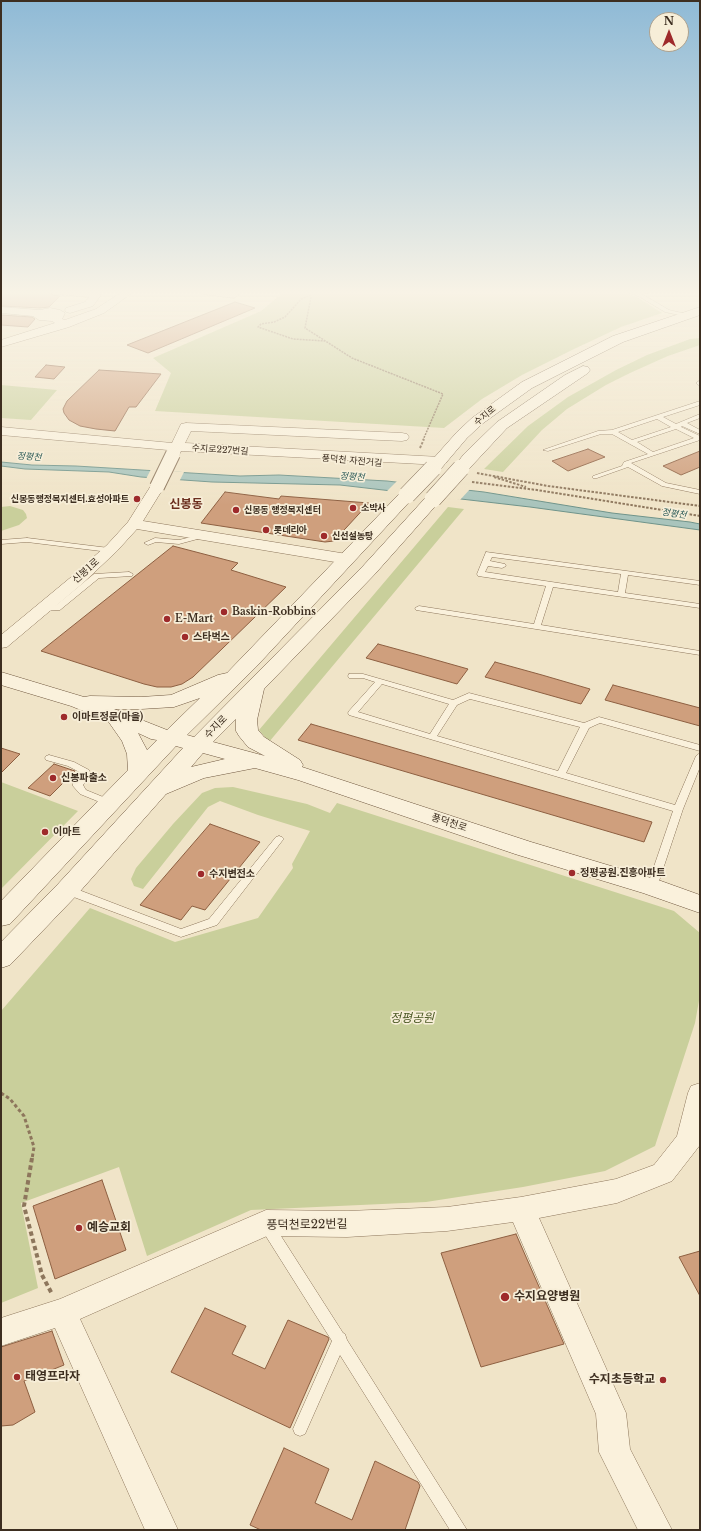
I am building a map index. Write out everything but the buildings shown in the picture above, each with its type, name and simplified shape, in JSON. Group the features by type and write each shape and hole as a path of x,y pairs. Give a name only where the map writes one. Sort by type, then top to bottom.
{"main road":[{"name":"수지로","path":"347,559 437,465 462,435 477,421 527,385 570,362"},
{"name":"수지로","path":"1,958 67,890 198,745 369,570 470,457 502,425 570,378 599,362"},
{"path":"1,917 171,738 239,673 347,559"},
{"path":"78,702 141,703 174,701 239,673"},
{"path":"1,678 78,702 118,719 171,738 198,745"},
{"path":"255,686 246,720 247,731 256,742 280,756 306,775"},
{"path":"118,719 132,740 138,754 139,772"},
{"name":"풍덕천로","path":"198,745 306,775 523,848 652,887 700,904"},
{"path":"156,791 198,772 221,766 258,762"}],"street":[{"name":"신봉1로","path":"1,643 109,550 134,524 157,487 186,427 402,437"},
{"name":"수지로227번길","path":"1,431 175,451 416,460 437,465"},
{"path":"134,524 347,559"},
{"name":"풍덕천로22번길","path":"1,1332 62,1312 266,1223 347,1224 446,1219 521,1209 617,1191 664,1173 689,1141 700,1093"},
{"path":"521,1209 611,1413 615,1452 656,1530"},
{"path":"62,1312 162,1530"}],"lane":[{"path":"546,450 600,432 613,432 700,403"},
{"path":"632,442 676,427 700,416"},
{"path":"657,417 676,427 699,436"},
{"path":"682,423 699,436"},
{"path":"594,428 600,432"},
{"path":"613,432 653,454"},
{"path":"595,477 625,467 626,463 699,436"},
{"path":"626,463 664,485 700,492"},
{"path":"688,490 700,486"},
{"path":"148,543 155,540 179,542 206,536"},
{"path":"1,542 27,540 109,550"},
{"path":"700,582 489,554 481,574 700,606"},
{"path":"486,563 502,566"},
{"path":"621,595 625,573"},
{"path":"42,609 56,608 89,581 98,576 129,574"},
{"path":"538,627 550,584"},
{"path":"419,608 700,653"},
{"path":"352,676 363,676 454,702"},
{"path":"380,681 352,714 678,809"},
{"path":"432,737 454,702 469,696 585,726 599,720 700,748"},
{"path":"562,774 585,726"},
{"path":"652,887 678,809 700,756"},
{"path":"49,758 71,764 86,772 86,775 78,783 78,786 82,792 110,803"},
{"path":"67,890 181,933 213,922 279,839"},
{"path":"266,1223 459,1530"},
{"path":"300,1429 340,1340"}],"path":[{"path":"363,362 443,394 416,460"},
{"path":"461,468 490,476 548,486 700,506"},
{"path":"490,476 499,480 537,490"},
{"path":"471,482 537,490 700,516"},
{"path":"1,1093 10,1099 24,1116 34,1147 24,1206 42,1275 62,1312"}],"green space":[{"path":"158,362 547,362 522,375 482,399 444,428 155,411 171,373"},
{"path":"632,362 654,362 606,385 567,409 542,430 503,472 484,469 528,426 568,397"},
{"path":"1,385 57,390 31,420 1,418"},
{"path":"10,506 23,510 27,518 19,525 1,531 1,507"},
{"path":"448,507 464,509 269,742 259,730"},
{"path":"1,782 78,811 1,889"},
{"name":"정평공원","path":"233,787 307,804 330,813 337,803 674,911 700,933 700,995 695,1023 655,1146 605,1171 523,1187 426,1202 251,1210 147,1256 119,1167 21,1203 38,1288 1,1303 1,1011 90,908 175,942 258,918 293,868 292,864 310,831 258,815 220,801 208,807 143,889 134,886 131,879 136,868 173,824 202,793 215,788"}],"water":[{"name":"정평천","path":"1,462 240,476 279,475 387,481 484,492 612,513 690,522 700,524 700,530 530,507 340,485 212,482 141,477 109,472 25,469 1,466"}],"pier":[{"path":"151,469 184,472 179,482 146,479"},
{"path":"398,480 471,488 460,500 386,492"}],"place":[{"name":"신봉동행정복지센터.효성아파트","path":"137,499"},
{"name":"소박사","path":"353,508"},
{"name":"신봉동 행정복지센터","path":"236,510"},
{"name":"롯데리아","path":"266,530"},
{"name":"신선설농탕","path":"324,536"},
{"name":"Baskin-Robbins","path":"224,612"},
{"name":"E-Mart","path":"167,619"},
{"name":"스타벅스","path":"185,637"},
{"name":"이마트정문(마을)","path":"64,717"},
{"name":"신봉파출소","path":"53,778"},
{"name":"이마트","path":"45,832"},
{"name":"정평공원.진흥아파트","path":"572,873"},
{"name":"수지변전소","path":"201,874"},
{"name":"예승교회","path":"79,1228"},
{"name":"수지요양병원","path":"505,1297"},
{"name":"태영프라자","path":"17,1377"},
{"name":"수지초등학교","path":"663,1380"}],"district":[{"name":"신봉동","path":"186,505"}]}
